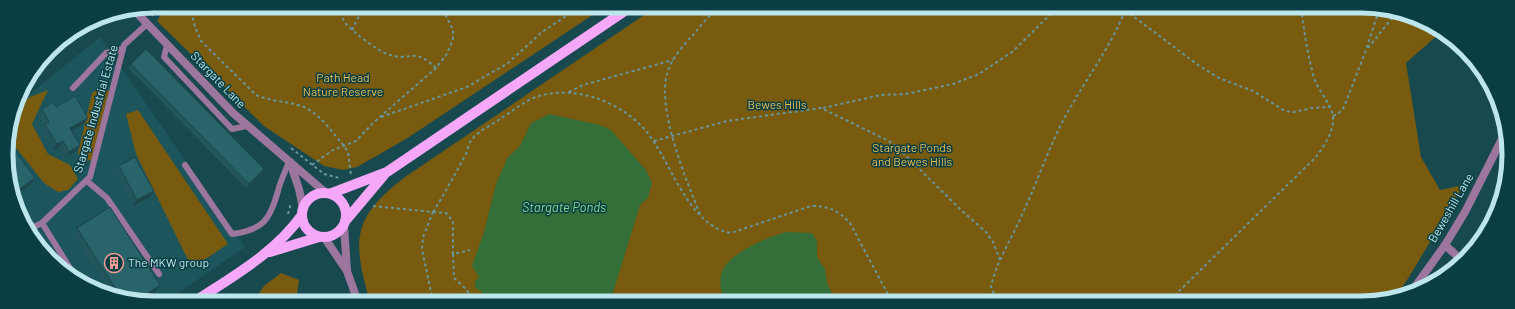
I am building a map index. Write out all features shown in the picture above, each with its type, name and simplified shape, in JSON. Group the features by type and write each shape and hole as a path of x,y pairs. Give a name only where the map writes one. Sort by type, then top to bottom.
{"main road":[{"path":"268,253 294,226 306,202 315,195 329,193 387,172 622,13"},
{"path":"194,296 268,253 336,234 387,172"},
{"path":"329,193 338,197 345,206 345,222"},
{"path":"302,212 305,227 321,237"}],"street":[{"name":"Stargate Lane","path":"138,14 247,126 329,193"},
{"name":"Beweshill Lane","path":"1418,284 1445,245 1501,140"},
{"path":"289,161 299,189 302,212"},
{"path":"345,222 347,271 356,296"},
{"path":"321,237 347,271"},
{"path":"1445,245 1458,258"}],"lane":[{"name":"Stargate Industrial Estate","path":"33,227 42,223 90,177 124,45 147,24"},
{"path":"167,45 164,57 232,129 247,126"},
{"path":"73,88 106,53 123,49"},
{"path":"185,165 232,234 248,232 259,226 268,218 275,205 278,189 289,161"},
{"path":"87,181 107,198 159,274"},
{"path":"42,223 70,268"}],"path":[{"path":"191,13 194,28 201,41 246,87 256,95 267,100 304,108 321,121 348,152 351,176"},
{"path":"342,13 343,19 352,30 390,55 420,56 436,68"},
{"path":"352,30 360,13"},
{"path":"312,165 324,155 356,140 436,68 447,54 454,40 453,30 446,13"},
{"path":"381,117 466,87 508,63 542,32 570,13"},
{"path":"702,217 691,193 672,136 664,100 667,72 673,60 713,13"},
{"path":"653,141 727,121 821,108 880,95 906,94 953,84 979,74 1012,52 1052,13"},
{"path":"995,296 990,287 1000,260 1022,216 1052,144 1071,105 1123,13"},
{"path":"1132,13 1198,65 1219,78 1253,91 1285,111 1294,112 1312,108 1330,107"},
{"path":"1174,296 1316,157 1329,137 1333,116 1330,107 1313,76 1306,47 1302,13"},
{"path":"1333,116 1339,113 1344,107 1366,50 1378,14"},
{"path":"1366,50 1393,17"},
{"path":"568,92 583,85 673,60"},
{"path":"432,296 422,249 423,237 433,212 468,150 472,138 528,101 555,93 568,92 596,98 624,112 636,121 653,141 684,194 702,217 721,231 731,233 804,208 822,206 832,208 841,213 850,223 889,296"},
{"path":"821,108 887,140 897,147 960,210 986,232 993,242 1000,260"},
{"path":"288,146 327,176 341,178"},
{"path":"346,178 356,174"},
{"path":"288,216 291,197"},
{"path":"373,206 446,213 453,221 454,278 467,290 470,296"},
{"path":"453,254 470,250"},
{"path":"1041,296 1053,296"}],"shaded area":[{"path":"100,37 245,247 174,296 145,296 118,291 100,285 68,267 54,255 42,241 24,209 18,191 13,164 13,145 18,118 25,98"}],"green space":[{"name":"Path Head Nature Reserve","path":"162,13 595,13 406,139 357,167 343,170 324,166 264,126 157,21"},
{"name":"Stargate Ponds and Bewes Hills","path":"647,13 1370,13 1397,18 1415,24 1437,36 1406,63 1421,157 1440,190 1464,185 1400,290 1370,296 368,296 360,262 359,246 361,231 366,218 375,205 405,177"},
{"path":"101,87 109,91 92,160 84,161 78,153 92,93"},
{"path":"48,90 32,124 48,154 70,165 78,179 68,190 58,192 44,183 13,144 18,118 23,103 30,97"},
{"path":"138,110 228,244 192,268 136,154 126,114"},
{"path":"281,273 299,280 297,296 257,296 264,286"}],"water":[{"name":"Stargate Ponds","path":"549,114 600,125 611,130 646,170 652,183 648,198 640,205 612,296 483,296 482,292 475,288 475,281 479,277 472,266 484,232 496,184 508,157 520,146 531,123"},
{"path":"786,232 812,233 817,241 817,257 825,269 827,283 833,296 722,296 720,278 724,267 739,253 769,238"}],"building":[{"path":"146,49 264,169 249,184 131,64"},
{"path":"75,96 88,118 70,128 80,145 69,152 63,141 57,144 45,124 49,122 42,109 53,102 56,107"},
{"path":"13,148 35,178 18,190 14,173"},
{"path":"135,157 154,191 137,200 119,166"},
{"name":"The MKW group","path":"110,207 160,285 144,296 117,291 77,228"}],"place":[{"name":"The MKW group","path":"114,263"}],"park label":[{"name":"Bewes Hills","path":"777,105"}]}
